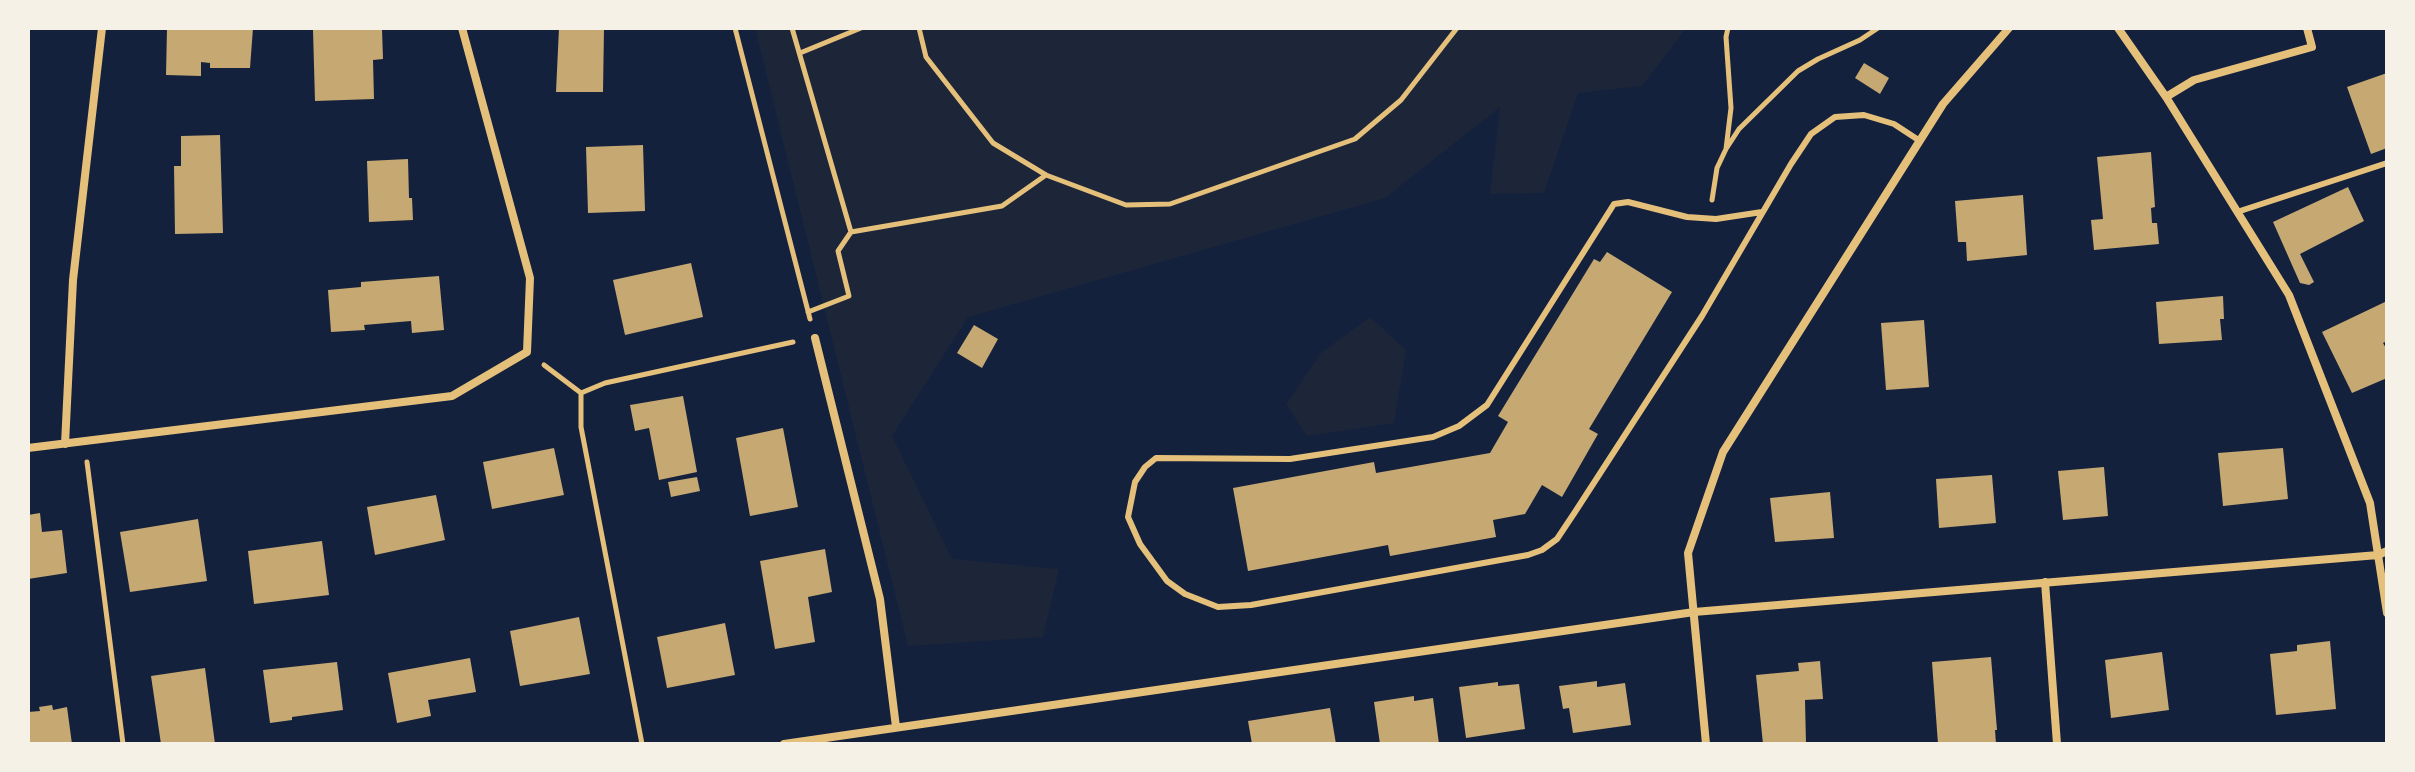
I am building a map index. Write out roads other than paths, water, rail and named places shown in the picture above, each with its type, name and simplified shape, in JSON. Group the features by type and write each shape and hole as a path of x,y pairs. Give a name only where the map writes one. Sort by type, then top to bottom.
{"street":[{"path":"65,444 73,280 102,28"},
{"path":"28,448 452,396 527,352 530,278 462,28"},
{"path":"1706,744 1688,553 1723,452 1943,104 2009,28"},
{"path":"2118,28 2166,97 2289,295 2370,503 2383,553 2387,613"},
{"path":"2166,97 2194,80 2312,47 2307,28"},
{"path":"815,338 880,599 896,727"},
{"path":"784,744 1694,612 2383,553"},
{"path":"2045,582 2057,744"}],"lane":[{"path":"1762,212 1716,219 1687,217 1642,204 1614,204 1487,405 1459,426 1433,437 1290,459 1156,458 1135,482 1128,517 1140,544 1167,581 1185,594 1218,607 1266,603 1542,550 1557,539 1702,316 1811,134 1835,117 1864,115 1894,124 1920,141"},
{"path":"2237,212 2387,163"}]}
